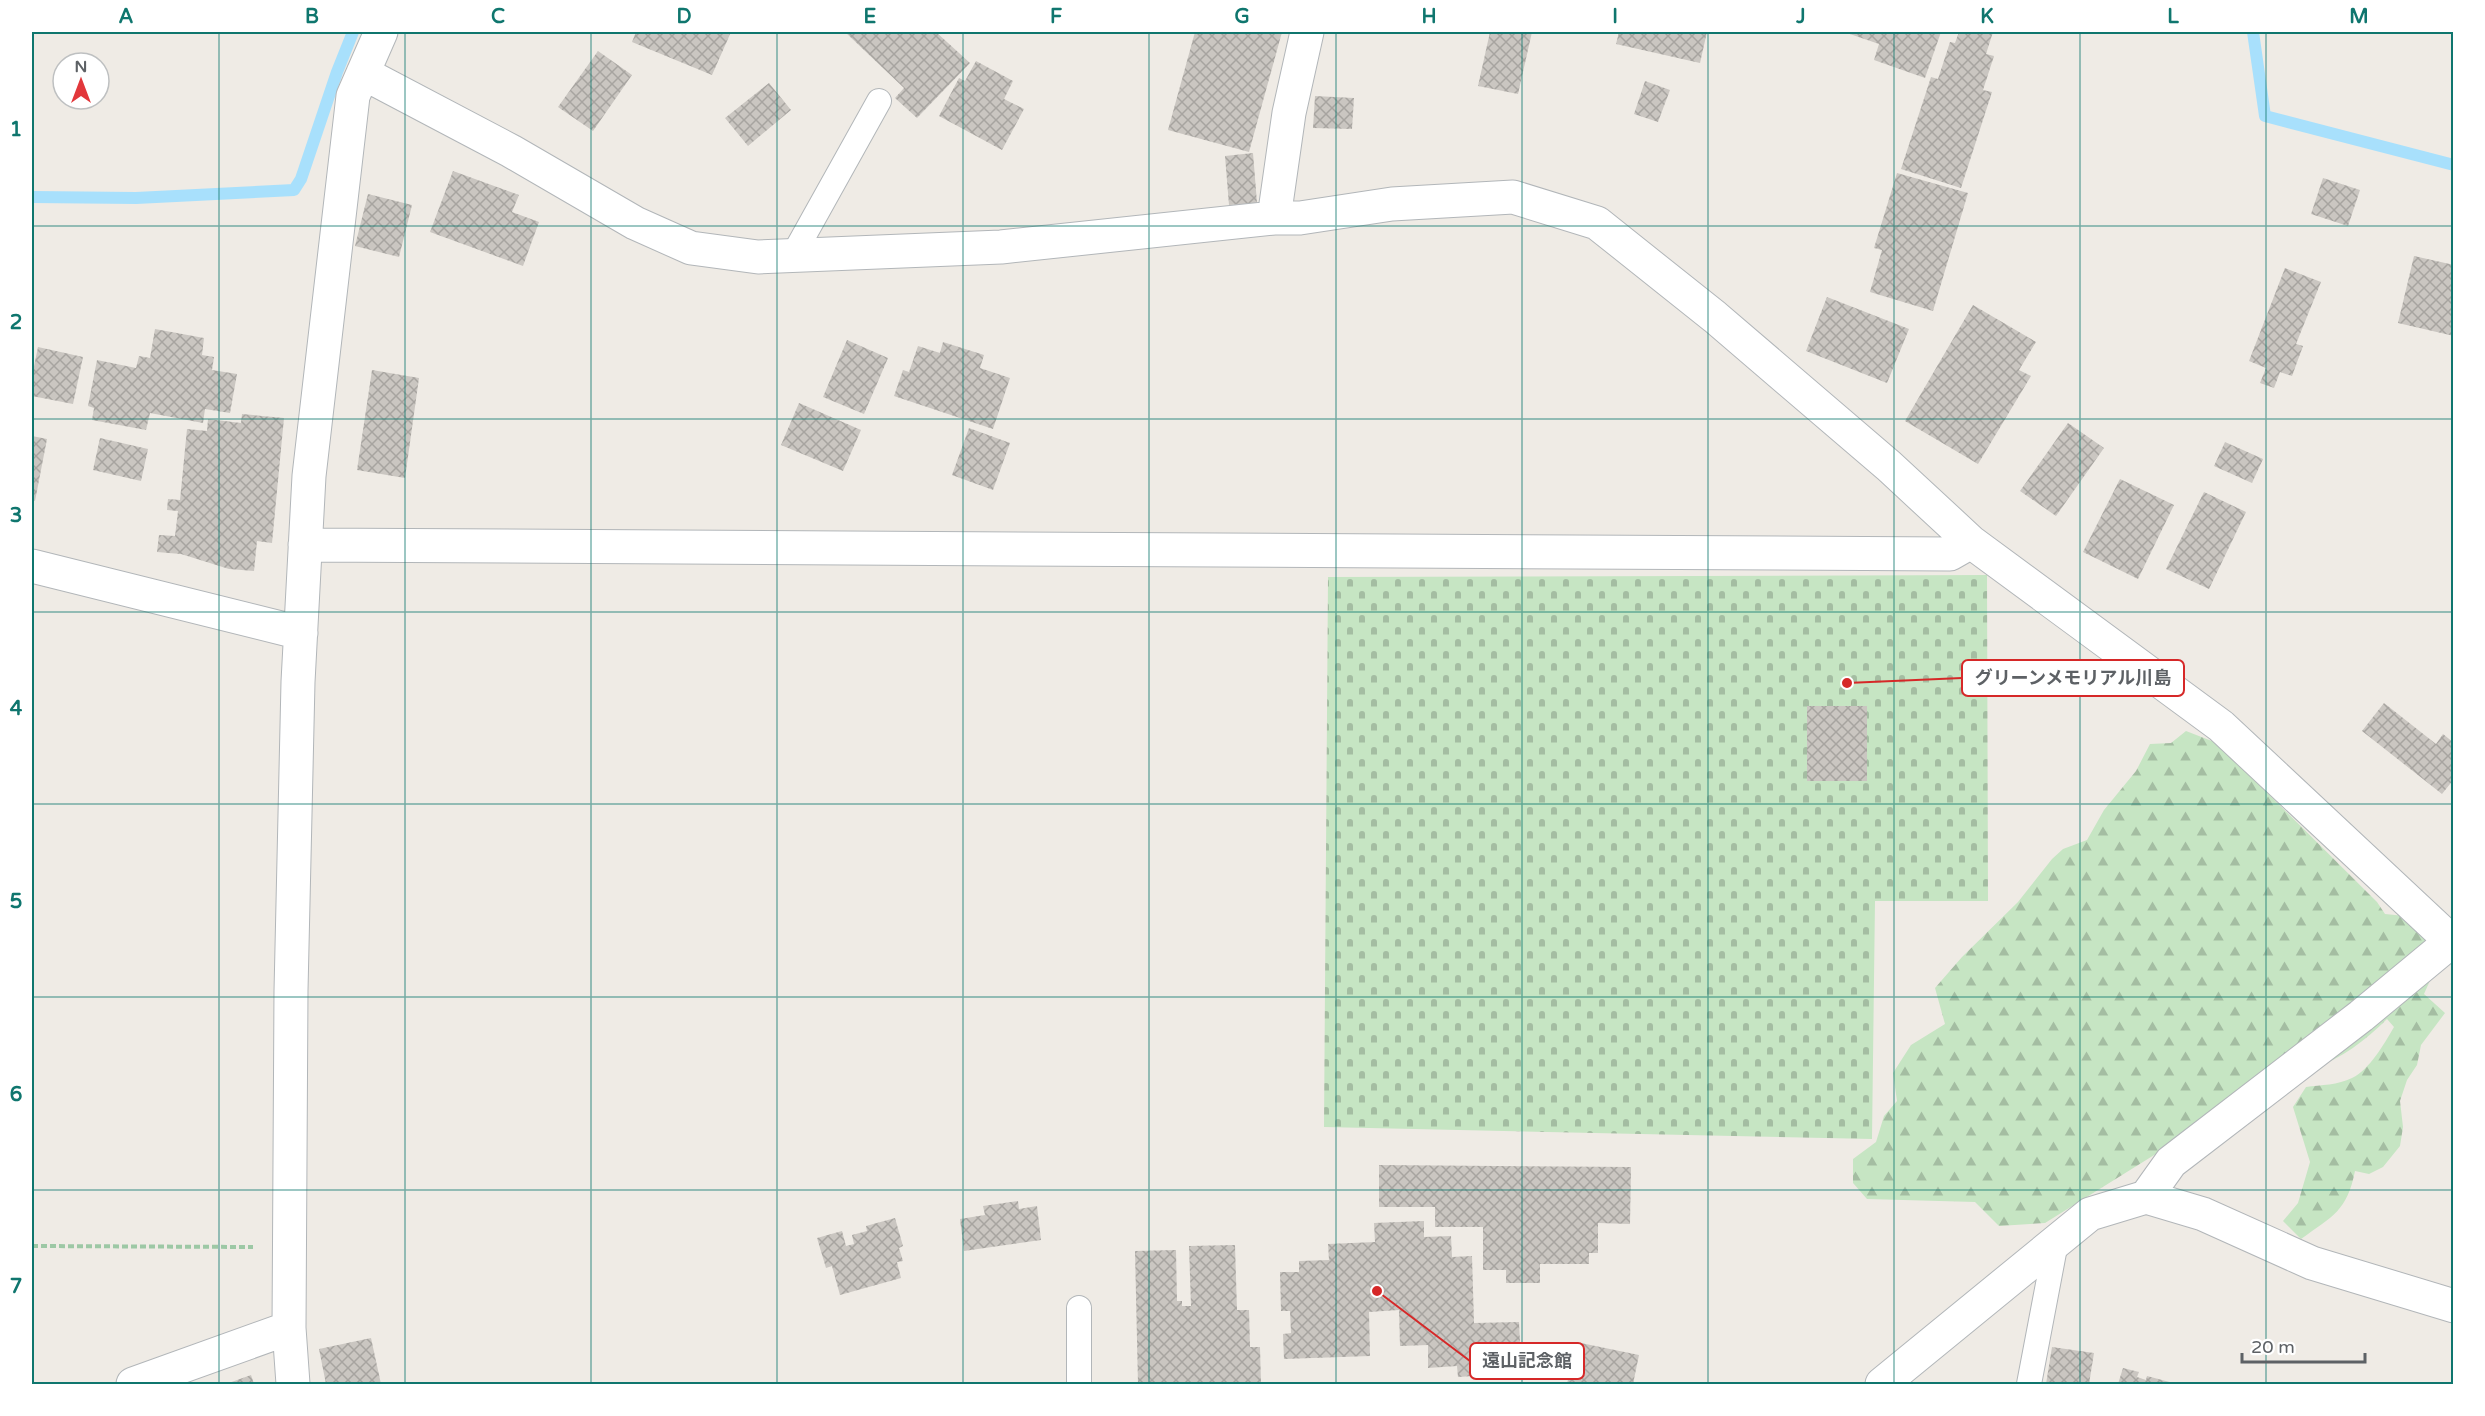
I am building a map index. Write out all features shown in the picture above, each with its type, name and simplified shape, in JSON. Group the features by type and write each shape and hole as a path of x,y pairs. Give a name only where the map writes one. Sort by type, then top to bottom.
{"street":[{"path":"293,1384 289,1328 292,979 301,633 309,476 353,96 381,32"},
{"path":"1274,218 1289,114 1307,32"},
{"path":"363,73 511,151 635,223 691,248 758,257 1001,247 1274,218 1300,218 1392,204 1513,197 1597,223 1724,325 1889,466 1971,542 2222,726 2452,940 2361,1016 2171,1162 2146,1197"},
{"path":"305,545 1950,554 1971,542"},
{"path":"32,566 301,633"},
{"path":"1882,1384 2090,1214 2146,1197 2203,1214 2312,1263 2454,1306"},
{"path":"133,1384 289,1328"}],"lane":[{"path":"792,256 879,101"},
{"path":"2029,1384 2056,1242"},
{"path":"1079,1308 1079,1384"}],"path":[{"path":"32,1246 290,1247"}],"green space":[{"path":"1987,575 1988,901 1875,901 1872,1139 1324,1127 1328,577"},
{"path":"2186,731 2217,743 2377,902 2385,914 2405,916 2425,935 2435,969 2424,994 2445,1013 2421,1045 2417,1065 2407,1080 2400,1101 2403,1127 2400,1146 2383,1167 2369,1174 2355,1171 2343,1204 2330,1218 2301,1239 2283,1221 2298,1203 2310,1162 2293,1107 2306,1087 2341,1082 2365,1069 2394,1027 2387,1019 2352,1048 2312,1069 2289,1052 2269,1066 2240,1094 2204,1115 2159,1152 2045,1223 1999,1226 1975,1202 1867,1199 1853,1183 1853,1159 1876,1142 1884,1116 1897,1101 1893,1073 1911,1045 1945,1024 1935,988 1962,957 2018,902 2052,859 2063,849 2087,840 2104,810 2136,771 2150,744 2171,743"}],"building":[{"path":"636,32 731,32 712,75 632,42"},
{"path":"845,32 936,32 970,63 917,118 895,98 904,88"},
{"path":"1195,32 1282,32 1249,152 1168,130"},
{"path":"1490,32 1532,32 1518,94 1478,86"},
{"path":"1619,32 1707,32 1700,63 1616,44"},
{"path":"1844,32 1941,32 1925,78 1874,60 1879,44"},
{"path":"1959,32 1993,32 1986,54 1994,56 1983,90 1992,92 1961,188 1901,169 1931,77 1938,79 1950,42 1955,43"},
{"path":"598,51 632,75 593,131 558,107"},
{"path":"976,61 1013,81 1004,99 1024,109 1002,150 939,116 959,78 965,81"},
{"path":"1645,81 1670,90 1658,122 1634,114"},
{"path":"769,83 791,110 748,146 725,118"},
{"path":"1315,96 1354,98 1352,129 1313,128"},
{"path":"1253,153 1257,203 1229,205 1225,156"},
{"path":"453,171 519,195 512,212 539,222 523,266 430,232"},
{"path":"1897,173 1968,193 1933,311 1870,292 1882,250 1874,248"},
{"path":"2323,178 2360,190 2348,226 2311,214"},
{"path":"368,194 412,205 399,257 355,246"},
{"path":"2414,256 2454,265 2454,336 2398,323"},
{"path":"2285,268 2321,282 2296,344 2303,346 2292,376 2280,372 2274,388 2260,383 2266,368 2249,361"},
{"path":"1827,297 1909,329 1887,383 1806,351"},
{"path":"1973,305 2036,342 2019,370 2031,376 1978,464 1905,421"},
{"path":"155,329 204,338 202,355 214,357 212,370 237,374 230,413 205,409 203,423 150,413 146,430 92,420 94,408 88,406 97,360 136,368 139,356 150,358"},
{"path":"847,340 888,358 864,414 823,397"},
{"path":"943,342 984,355 980,368 1010,378 993,429 894,396 903,370 909,372 918,346 940,353"},
{"path":"38,347 83,357 73,404 32,396 32,376"},
{"path":"372,370 419,378 405,478 357,470"},
{"path":"799,403 861,430 843,471 781,445"},
{"path":"242,414 284,418 272,543 257,541 254,571 229,569 181,554 157,552 159,535 175,536 178,511 167,510 168,499 180,500 187,429 207,431 208,419 241,423"},
{"path":"2068,423 2104,448 2056,516 2020,491"},
{"path":"969,428 1010,443 993,490 952,475"},
{"path":"32,436 47,439 35,501 32,500"},
{"path":"100,438 148,449 141,481 93,470"},
{"path":"2225,442 2263,459 2252,483 2214,466"},
{"path":"2120,479 2174,505 2138,579 2083,552"},
{"path":"2204,492 2246,512 2209,589 2166,569"},
{"path":"2384,703 2436,744 2443,734 2454,743 2454,779 2442,794 2362,731"},
{"path":"1807,706 1867,706 1867,781 1807,781"},
{"path":"1379,1165 1631,1167 1630,1224 1598,1223 1598,1253 1589,1253 1589,1264 1540,1264 1540,1283 1506,1283 1506,1270 1483,1270 1483,1227 1435,1227 1435,1207 1379,1207"},
{"path":"1018,1201 1019,1209 1037,1206 1041,1240 964,1251 960,1219 985,1215 983,1206"},
{"path":"895,1218 903,1246 899,1248 903,1261 897,1262 901,1278 840,1295 832,1266 826,1268 817,1238 842,1231 846,1246 854,1244 852,1235 867,1231 866,1226"},
{"path":"1424,1221 1424,1237 1451,1236 1452,1257 1472,1256 1474,1323 1519,1322 1521,1363 1490,1364 1490,1375 1458,1377 1457,1366 1428,1368 1428,1345 1400,1346 1399,1310 1369,1312 1370,1356 1284,1359 1283,1334 1291,1333 1290,1311 1281,1311 1280,1272 1299,1272 1299,1261 1329,1260 1328,1244 1375,1242 1374,1223"},
{"path":"1235,1245 1237,1310 1249,1310 1250,1347 1260,1347 1261,1384 1138,1384 1135,1251 1176,1250 1177,1301 1182,1301 1182,1306 1191,1306 1189,1246"},
{"path":"371,1338 381,1384 326,1384 319,1349"},
{"path":"1576,1342 1639,1355 1633,1384 1567,1384"},
{"path":"2052,1347 2094,1353 2089,1384 2046,1384"},
{"path":"2123,1368 2139,1372 2137,1377 2146,1380 2147,1376 2177,1384 2118,1384"},
{"path":"251,1375 254,1384 226,1384"}],"waterway":[{"path":"32,197 136,198 294,190 301,179 353,32"},
{"path":"2253,32 2265,116 2454,165"}],"place":[{"name":"グリーンメモリアル川島","path":"1847,683"},
{"name":"遠山記念館","path":"1377,1291"}]}
